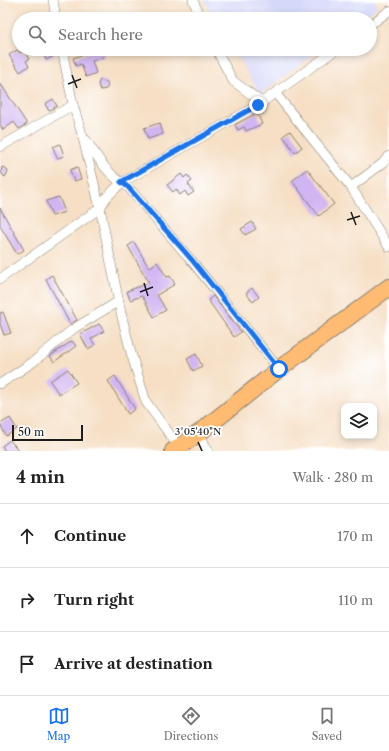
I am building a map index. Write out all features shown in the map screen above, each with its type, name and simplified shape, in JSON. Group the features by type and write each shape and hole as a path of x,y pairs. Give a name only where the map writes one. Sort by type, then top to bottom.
{"highway":[{"path":"176,449 199,433 279,369 389,287"}],"street":[{"path":"53,0 55,12"},
{"path":"193,0 198,12"},
{"path":"377,20 389,11"},
{"path":"63,56 73,105 82,134 100,208 131,353 146,402 176,449"},
{"path":"220,56 233,81 263,103"},
{"path":"0,279 100,208 106,198 121,182 263,103 328,56"},
{"path":"276,94 351,187 389,247"},
{"path":"0,147 73,105"},
{"path":"82,134 102,165 128,187 192,260 279,369"},
{"path":"351,187 389,156"},
{"path":"0,384 33,362 73,329 119,301"},
{"path":"199,433 208,451"}],"shaded area":[{"path":"204,0 374,0 378,6 370,12 211,12"},
{"path":"237,56 312,56 260,94"}],"building":[{"path":"12,53 12,56 27,56 29,59 26,61 29,66 20,72 9,55"},
{"path":"44,56 54,56 46,60"},
{"path":"79,56 104,57 92,61 96,73 86,77 81,64 76,66 73,58"},
{"path":"100,80 107,82 108,86 106,89 101,90 99,87 98,84"},
{"path":"0,83 27,124 19,129 14,122 3,130 0,125"},
{"path":"53,99 57,106 49,111 45,104"},
{"path":"257,113 262,124 246,131 244,127 238,130 235,125"},
{"path":"160,123 163,134 148,139 144,128"},
{"path":"290,131 302,147 295,153 283,136"},
{"path":"60,144 64,156 57,158 53,147"},
{"path":"2,167 7,169 8,172 5,177 1,173"},
{"path":"77,167 81,179 74,181 70,170"},
{"path":"307,169 334,204 319,216 292,181"},
{"path":"181,174 184,178 187,175 192,181 188,184 194,192 188,196 185,191 180,195 176,189 173,192 167,185"},
{"path":"59,197 65,212 52,216 46,201"},
{"path":"0,208 24,250 17,254 0,226"},
{"path":"252,222 256,229 245,235 241,229"},
{"path":"134,242 149,268 157,262 167,277 170,276 175,284 157,295 166,310 154,317 142,296 130,300 127,291 149,283 128,246"},
{"path":"52,275 77,320 70,324 46,279"},
{"path":"252,288 259,297 253,302 246,293"},
{"path":"213,296 241,332 234,337 208,300"},
{"path":"3,312 11,333 4,335 0,324 0,313"},
{"path":"99,324 104,331 91,339 95,345 88,349 80,334"},
{"path":"72,341 76,346 54,362 50,356"},
{"path":"196,354 202,366 193,371 187,359"},
{"path":"68,369 77,383 59,394 50,381"},
{"path":"115,376 135,409 128,414 108,381"},
{"path":"10,418 17,429 6,436 0,424"},
{"path":"10,440 19,451 5,451 2,446"}],"route":[{"path":"258,105 121,182 128,187 192,260 279,369"}]}
